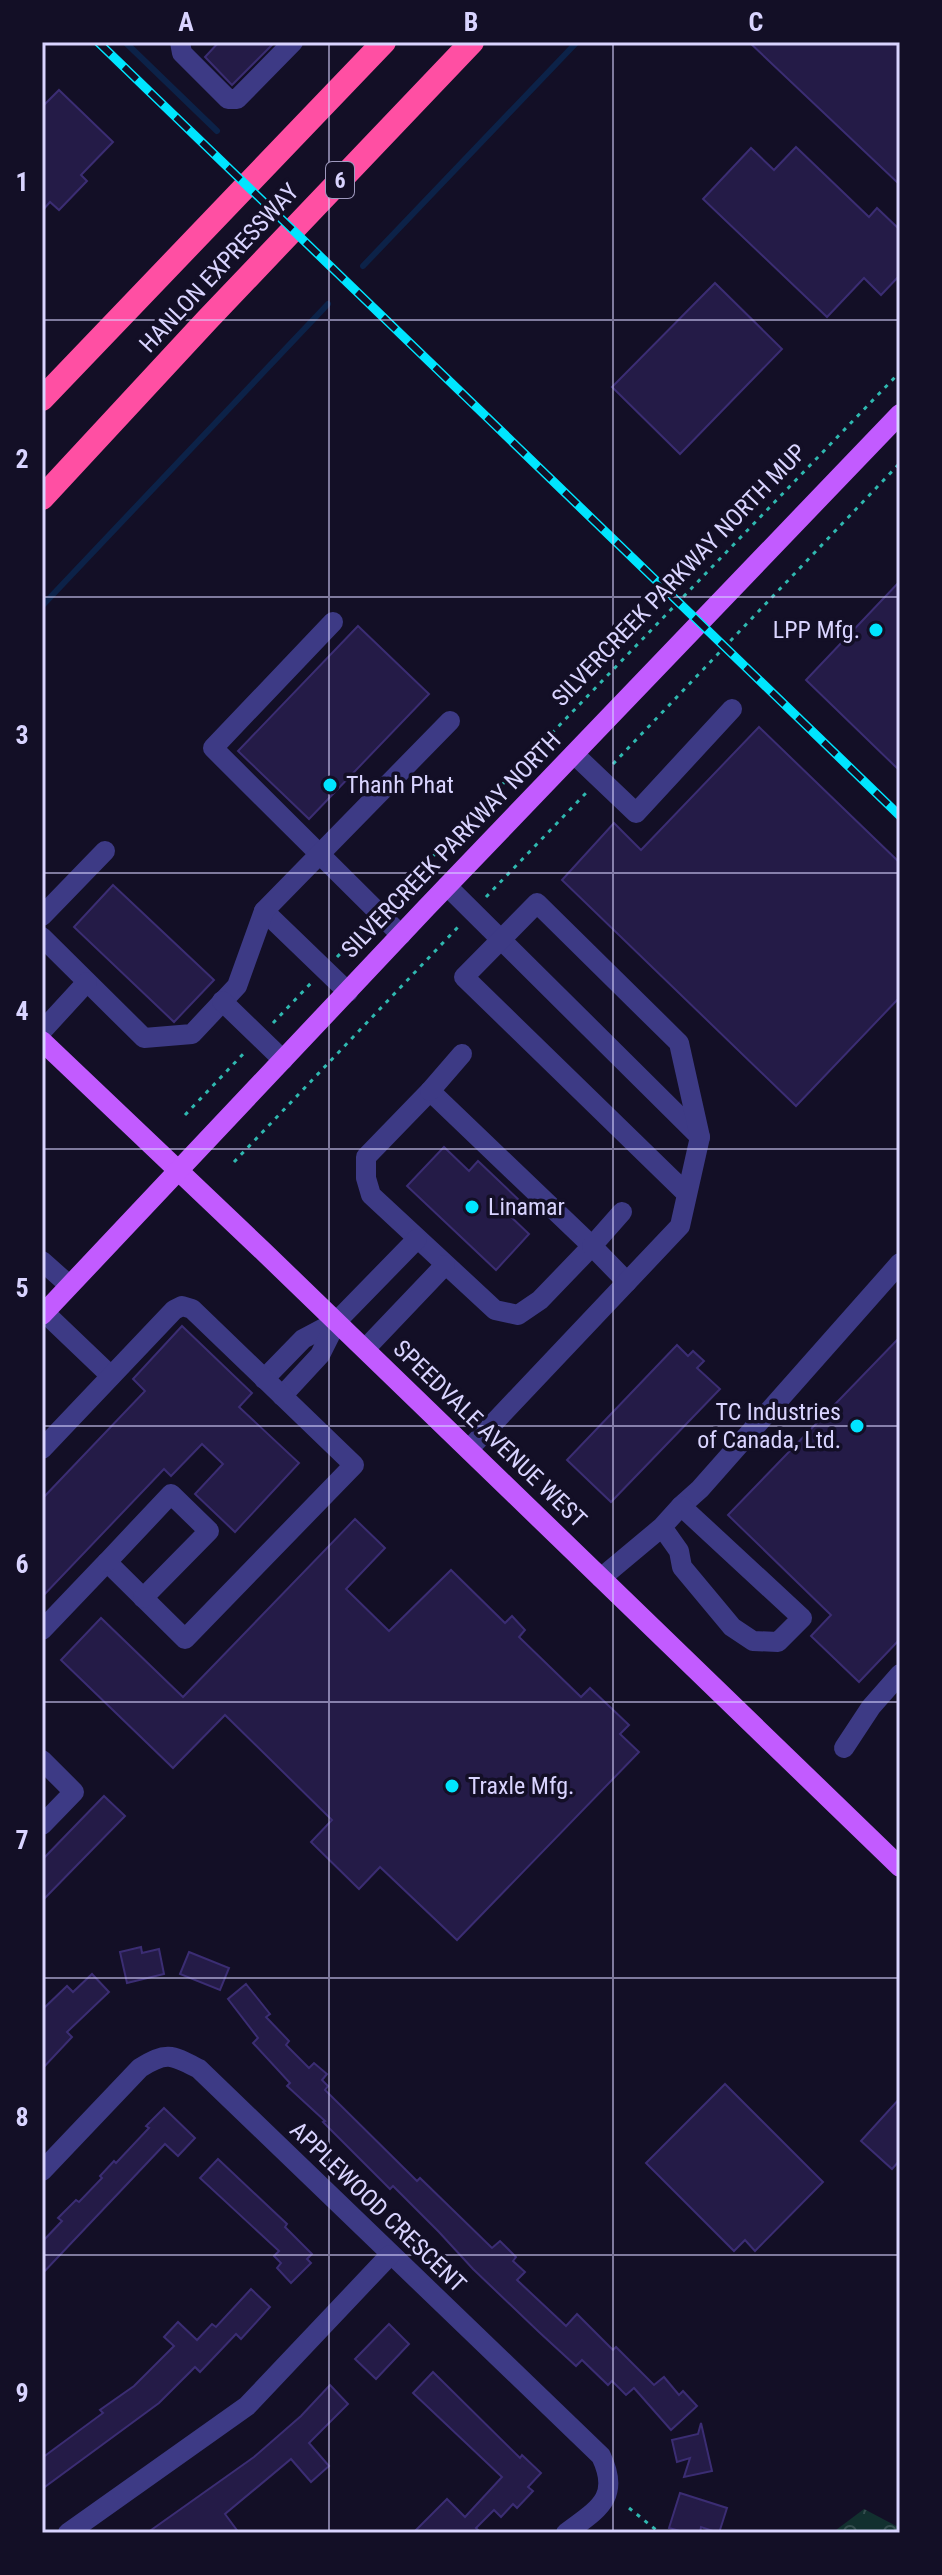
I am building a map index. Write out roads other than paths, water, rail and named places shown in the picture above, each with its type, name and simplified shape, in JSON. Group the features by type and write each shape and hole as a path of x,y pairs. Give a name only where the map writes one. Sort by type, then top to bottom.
{"highway":[{"name":"HANLON EXPRESSWAY","path":"42,399 384,42"},
{"name":"HANLON EXPRESSWAY","path":"42,498 472,42"}],"main road":[{"name":"SILVERCREEK PARKWAY NORTH","path":"45,1307 180,1171 447,886 900,414"},
{"name":"SPEEDVALE AVENUE WEST","path":"42,1041 337,1321 900,1867"}],"street":[{"path":"180,42 182,53 228,99 237,99 293,42"},
{"path":"333,622 213,748 401,935"},
{"path":"574,754 636,813 732,709"},
{"path":"42,937 144,1038 192,1034 237,986 264,911 450,721"},
{"path":"42,916 105,851"},
{"path":"447,886 700,1137"},
{"path":"469,1449 680,1226 700,1137 679,1043 537,903 464,977 687,1194"},
{"path":"264,911 348,992"},
{"path":"42,1031 87,982"},
{"path":"222,1001 283,1060"},
{"path":"462,1054 366,1157 366,1178 371,1195 495,1310 518,1315 540,1300 622,1212"},
{"path":"430,1091 627,1282"},
{"path":"282,1396 320,1355 337,1321 417,1239"},
{"path":"42,1261 69,1285"},
{"path":"601,1578 662,1527 700,1489 900,1263"},
{"path":"365,1349 445,1265"},
{"path":"42,1449 174,1310 182,1306 192,1309 354,1465 185,1639 107,1562"},
{"path":"45,1307 111,1376"},
{"path":"264,1379 303,1339 337,1321"},
{"path":"42,1630 171,1494 209,1531 143,1598"},
{"path":"662,1527 679,1551 682,1567 732,1627 753,1641 778,1642 802,1618 681,1506"},
{"path":"844,1748 871,1707 900,1674"},
{"path":"42,1760 74,1792 42,1825"},
{"name":"APPLEWOOD CRESCENT","path":"42,2171 140,2068 158,2057 176,2057 199,2069 601,2456 610,2475 608,2492 596,2511 566,2533"},
{"path":"68,2533 247,2406 390,2255"}],"waterway":[{"path":"125,42 217,131"},
{"path":"363,266 577,42"},
{"path":"42,606 328,304"}],"railway":[{"path":"98,42 900,816"}],"place":[{"name":"LPP Mfg.","path":"876,630"},
{"name":"Thanh Phat","path":"330,785"},
{"name":"Linamar","path":"472,1207"},
{"name":"TC Industries of Canada, Ltd.","path":"857,1426"},
{"name":"Traxle Mfg.","path":"452,1786"}]}
